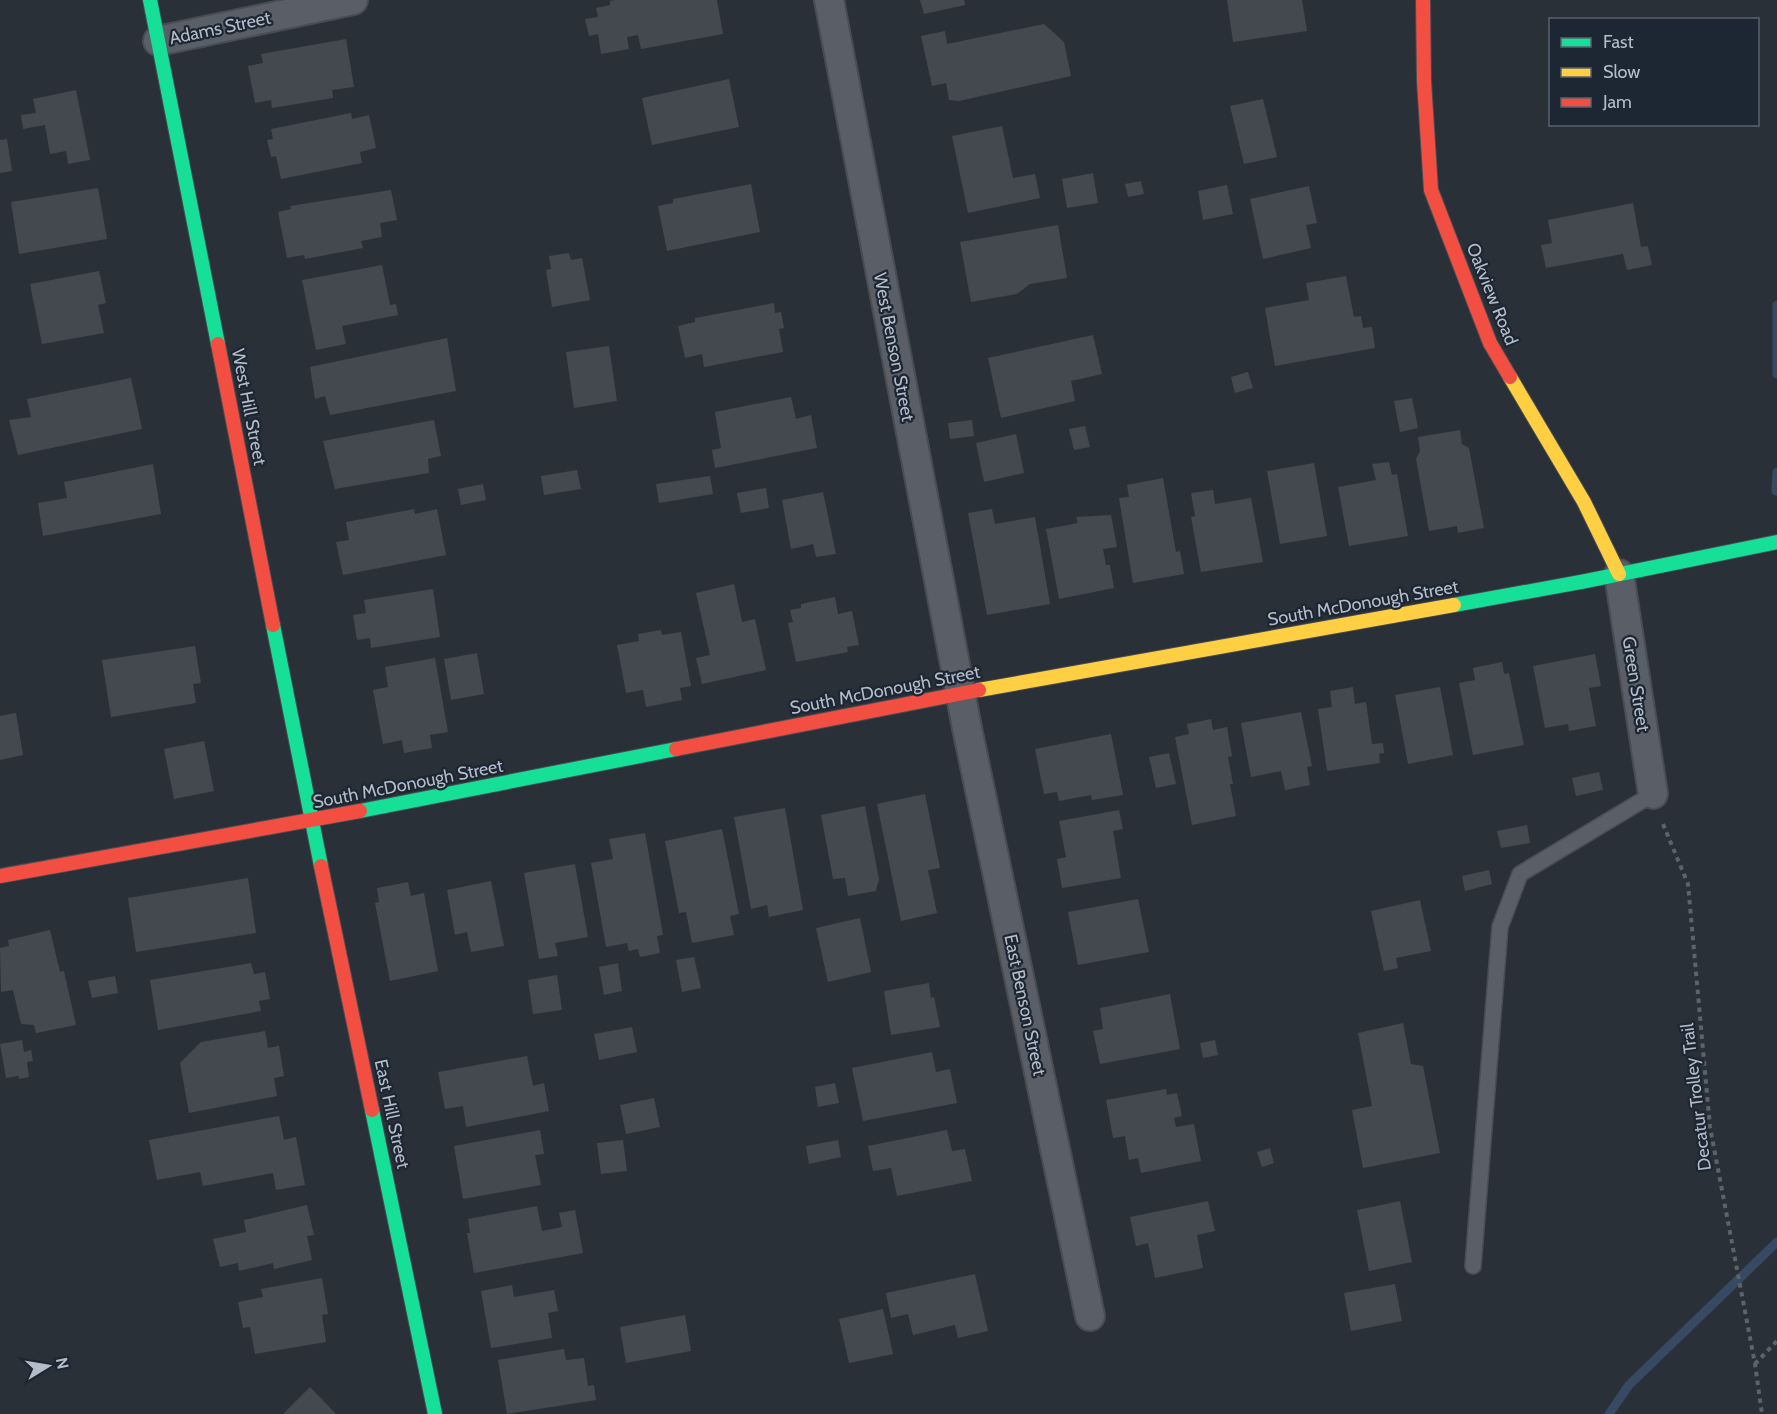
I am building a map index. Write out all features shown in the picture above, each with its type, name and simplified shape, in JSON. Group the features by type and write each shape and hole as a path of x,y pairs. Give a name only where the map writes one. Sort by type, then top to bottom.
{"street":[{"name":"West Hill Street","path":"150,0 312,821"},
{"name":"Adams Street","path":"158,41 353,0"},
{"name":"West Benson Street","path":"829,0 960,693"},
{"name":"Oakview Road","path":"1423,0 1424,81 1431,190 1490,343 1584,502 1619,574"},
{"name":"South McDonough Street","path":"0,876 312,821 960,693 1619,574 1777,542"},
{"name":"Green Street","path":"1619,574 1656,805"},
{"name":"East Benson Street","path":"960,693 1090,1316"},
{"name":"East Hill Street","path":"312,821 435,1414"}],"lane":[{"path":"1473,1266 1500,927 1520,874 1656,805"}],"path":[{"name":"Decatur Trolley Trail","path":"1656,805 1688,885 1710,1127 1744,1303 1762,1414"},
{"path":"1755,1364 1777,1341"}],"building":[{"path":"717,0 723,34 641,49 638,35 627,37 629,49 601,54 598,34 589,36 585,19 598,17 596,8 610,5 610,1"},
{"path":"920,0 964,0 965,5 924,14"},
{"path":"1227,0 1302,0 1307,31 1233,42"},
{"path":"1044,24 1064,42 1071,76 959,101 949,100 946,83 932,86 921,36 945,31 947,44"},
{"path":"346,39 354,87 332,90 333,98 272,108 271,100 255,103 248,66 263,63 261,54"},
{"path":"729,79 739,127 652,145 642,98"},
{"path":"76,90 90,160 68,164 66,151 50,154 45,125 23,129 21,115 36,113 33,99"},
{"path":"1263,99 1277,157 1244,164 1230,106"},
{"path":"351,113 352,119 369,115 376,148 360,152 362,163 281,179 276,156 271,157 267,140 273,139 271,129"},
{"path":"1002,126 1013,178 1035,174 1040,198 968,213 952,136"},
{"path":"7,139 12,171 0,173 0,140"},
{"path":"1093,173 1098,203 1067,208 1062,179"},
{"path":"1141,181 1144,194 1128,197 1125,184"},
{"path":"751,184 760,232 667,251 658,206 673,203 673,199"},
{"path":"1227,185 1233,214 1203,220 1198,191"},
{"path":"1309,186 1317,223 1306,225 1311,248 1263,259 1250,199"},
{"path":"98,188 107,239 19,254 11,202"},
{"path":"391,190 397,220 380,223 382,237 361,241 363,248 305,259 304,255 287,258 278,212 291,209 290,206"},
{"path":"1633,203 1641,247 1648,246 1652,265 1627,270 1623,254 1546,268 1541,245 1552,243 1548,220"},
{"path":"1058,225 1067,278 1030,284 1017,294 971,302 960,242"},
{"path":"569,253 571,260 582,258 590,300 552,307 546,270 551,269 549,256"},
{"path":"382,265 390,305 396,304 398,315 342,326 346,344 316,350 302,280"},
{"path":"99,271 106,303 98,305 104,333 42,344 30,284"},
{"path":"1346,276 1354,317 1361,316 1363,328 1372,327 1375,348 1275,366 1265,308 1309,300 1306,283"},
{"path":"774,303 775,313 781,312 784,328 779,329 783,352 704,367 702,354 685,358 678,326 695,322 695,318"},
{"path":"1093,335 1102,374 1071,381 1075,401 1001,418 988,358"},
{"path":"447,338 456,391 330,415 325,396 315,399 310,367"},
{"path":"609,346 617,401 574,408 566,352"},
{"path":"1248,372 1253,388 1235,393 1231,377"},
{"path":"131,378 142,429 18,455 9,420 31,417 27,399"},
{"path":"791,397 796,419 811,415 817,448 715,468 712,450 721,448 715,412"},
{"path":"1412,398 1418,428 1400,432 1394,401"},
{"path":"434,420 441,456 428,459 429,473 335,489 323,441"},
{"path":"972,420 974,436 950,439 948,423"},
{"path":"1085,426 1090,447 1074,450 1069,429"},
{"path":"1460,430 1462,444 1469,448 1484,528 1458,533 1457,526 1429,531 1416,459 1420,451 1418,437"},
{"path":"1016,434 1024,473 984,482 976,443"},
{"path":"1389,462 1392,475 1397,474 1408,536 1349,546 1338,487 1376,480 1372,464"},
{"path":"1314,463 1327,536 1280,544 1267,471"},
{"path":"153,464 161,514 43,536 38,503 67,498 64,482"},
{"path":"577,470 581,489 544,495 541,476"},
{"path":"710,476 713,494 659,503 656,484"},
{"path":"1163,478 1176,552 1180,551 1184,574 1133,583 1119,498 1129,497 1127,485"},
{"path":"483,484 486,500 461,505 458,489"},
{"path":"766,488 769,508 741,513 737,493"},
{"path":"1213,490 1215,504 1251,498 1263,562 1201,572 1191,517 1195,516 1191,493"},
{"path":"823,492 836,554 816,557 813,544 791,549 782,500"},
{"path":"414,509 415,514 437,509 446,555 343,575 336,542 349,540 346,522"},
{"path":"992,509 995,524 1035,517 1050,604 987,615 968,513"},
{"path":"1111,515 1117,547 1103,549 1106,565 1110,565 1114,588 1059,599 1046,529 1078,523 1076,517"},
{"path":"734,584 742,622 755,619 766,670 702,684 696,658 710,655 696,593"},
{"path":"433,589 440,637 371,648 370,638 357,640 353,615 366,613 364,600"},
{"path":"835,597 838,614 852,611 859,645 847,647 848,652 796,662 788,623 793,622 790,610 801,608 801,604"},
{"path":"661,630 662,635 681,632 691,686 680,688 682,700 646,707 643,690 626,693 617,645 639,641 638,634"},
{"path":"195,646 201,683 193,684 196,703 111,717 102,660"},
{"path":"477,653 484,694 451,700 444,659"},
{"path":"1595,654 1601,686 1589,688 1596,726 1569,731 1568,724 1545,728 1533,666"},
{"path":"435,658 448,732 430,735 432,748 404,753 402,740 383,744 373,690 388,687 385,667"},
{"path":"1502,662 1504,674 1509,673 1524,745 1473,755 1459,683 1475,680 1473,668"},
{"path":"1353,687 1355,704 1366,702 1372,744 1383,743 1384,753 1379,754 1380,763 1327,771 1318,709 1332,707 1330,691"},
{"path":"1440,687 1453,755 1408,764 1395,695"},
{"path":"1301,712 1312,766 1307,767 1310,785 1285,790 1281,771 1251,777 1241,723"},
{"path":"16,713 23,755 0,760 0,716"},
{"path":"1211,719 1213,730 1227,727 1232,756 1228,757 1233,784 1230,784 1236,816 1192,825 1175,737 1189,734 1187,724"},
{"path":"1111,734 1123,795 1092,800 1091,795 1059,801 1057,792 1044,794 1035,749"},
{"path":"204,741 214,791 174,799 164,749"},
{"path":"1169,753 1176,784 1156,788 1149,757"},
{"path":"1599,772 1603,790 1576,796 1572,778"},
{"path":"925,794 940,868 928,870 937,913 901,921 877,804"},
{"path":"865,806 879,879 876,891 848,896 845,878 833,879 821,815"},
{"path":"785,808 803,910 769,917 767,905 751,909 734,817"},
{"path":"1119,810 1123,829 1113,831 1121,878 1062,888 1057,859 1066,857 1059,821"},
{"path":"1527,825 1530,843 1501,848 1497,831"},
{"path":"722,829 739,914 730,916 734,935 692,943 686,912 679,913 665,841"},
{"path":"645,833 663,935 657,936 660,953 640,957 638,949 629,951 627,943 606,947 591,863 613,859 609,839"},
{"path":"575,864 588,937 555,943 558,956 539,959 524,873"},
{"path":"1489,870 1492,884 1465,891 1462,876"},
{"path":"248,878 256,933 136,952 128,898"},
{"path":"491,881 504,946 471,952 467,932 455,935 447,890"},
{"path":"408,882 411,896 424,893 438,971 390,981 375,903 379,902 377,888"},
{"path":"1138,899 1149,952 1078,965 1068,912"},
{"path":"1420,900 1431,951 1396,958 1398,968 1384,971 1371,911"},
{"path":"860,918 871,972 828,982 816,928"},
{"path":"50,930 60,972 64,971 76,1025 36,1033 34,1025 21,1024 13,990 1,992 0,948 9,946 8,940"},
{"path":"694,957 701,988 682,992 676,960"},
{"path":"251,963 254,974 265,972 270,999 259,1001 261,1011 158,1030 150,980"},
{"path":"618,963 622,991 604,995 599,967"},
{"path":"557,975 562,1010 533,1014 528,980"},
{"path":"115,976 118,993 92,998 88,981"},
{"path":"929,983 940,1027 891,1035 884,991"},
{"path":"1170,994 1180,1049 1100,1064 1093,1031 1103,1029 1100,1008"},
{"path":"1403,1023 1411,1064 1423,1066 1440,1153 1363,1168 1352,1110 1372,1106 1358,1033"},
{"path":"632,1027 637,1052 599,1060 594,1034"},
{"path":"265,1031 268,1048 279,1046 284,1076 274,1078 277,1096 189,1113 180,1063 201,1042"},
{"path":"22,1040 24,1052 31,1050 33,1061 27,1062 29,1077 6,1078 0,1044"},
{"path":"1215,1040 1218,1055 1203,1058 1200,1043"},
{"path":"932,1052 936,1072 950,1069 957,1103 863,1121 852,1068"},
{"path":"527,1056 533,1086 544,1083 549,1111 466,1127 463,1106 445,1109 438,1072"},
{"path":"835,1083 839,1103 818,1107 815,1087"},
{"path":"1166,1089 1167,1095 1177,1093 1182,1116 1174,1118 1176,1127 1194,1124 1201,1161 1141,1173 1138,1158 1129,1160 1125,1136 1113,1138 1106,1100"},
{"path":"654,1098 660,1127 626,1134 620,1105"},
{"path":"279,1116 284,1140 296,1137 305,1185 276,1190 273,1173 203,1186 200,1172 157,1180 149,1140"},
{"path":"540,1130 544,1154 535,1155 541,1185 463,1199 454,1146"},
{"path":"947,1130 952,1151 965,1149 972,1181 897,1196 891,1168 873,1171 868,1146"},
{"path":"623,1140 627,1171 601,1174 597,1143"},
{"path":"838,1140 841,1157 809,1164 806,1146"},
{"path":"1270,1148 1274,1163 1262,1167 1257,1152"},
{"path":"1208,1201 1215,1231 1197,1235 1203,1268 1155,1278 1148,1243 1136,1246 1130,1217"},
{"path":"1400,1201 1412,1262 1369,1271 1357,1210"},
{"path":"307,1205 314,1235 307,1236 312,1260 274,1269 273,1263 239,1271 238,1263 220,1267 213,1239 246,1232 244,1220"},
{"path":"537,1206 542,1231 562,1227 559,1213 575,1210 583,1253 474,1273 467,1233 470,1233 468,1219"},
{"path":"975,1274 988,1331 958,1338 955,1325 913,1335 908,1314 891,1318 886,1293"},
{"path":"322,1278 328,1314 322,1315 326,1342 255,1354 250,1327 243,1328 238,1302 263,1297 261,1289"},
{"path":"1395,1284 1402,1321 1351,1331 1344,1293"},
{"path":"512,1285 514,1297 554,1290 558,1311 548,1313 552,1338 491,1348 481,1291"},
{"path":"883,1309 893,1354 849,1363 839,1319"},
{"path":"685,1315 691,1351 626,1363 620,1327"},
{"path":"564,1349 566,1360 584,1358 588,1386 594,1385 596,1400 507,1414 498,1360"},
{"path":"310,1387 336,1414 283,1414"}],"waterway":[{"path":"1777,305 1777,374"},
{"path":"1776,491 1777,472"},
{"path":"1609,1414 1629,1385 1777,1242"}],"traffic: fast":[{"path":"150,0 218,344"},
{"path":"1454,605 1777,542"},
{"path":"273,625 321,866"},
{"path":"360,811 676,749"},
{"path":"372,1110 435,1414"}],"traffic: slow":[{"path":"1510,377 1584,502 1619,574"},
{"path":"979,690 1454,605"}],"traffic: jam":[{"path":"1423,0 1424,81 1431,190 1490,343 1510,377"},
{"path":"218,344 273,625"},
{"path":"676,749 979,690"},
{"path":"0,876 360,811"},
{"path":"321,866 372,1110"}]}
